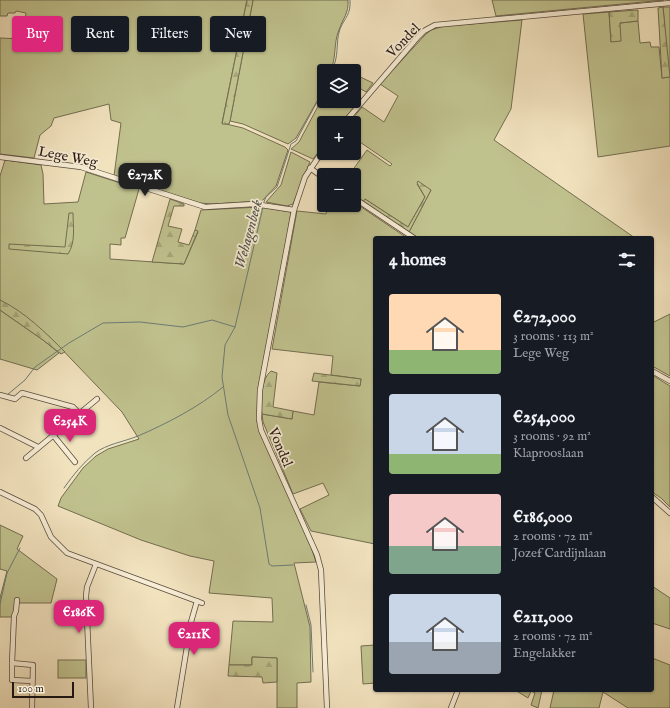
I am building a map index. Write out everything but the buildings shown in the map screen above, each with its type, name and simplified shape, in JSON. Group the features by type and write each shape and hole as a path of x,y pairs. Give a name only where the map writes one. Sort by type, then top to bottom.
{"street":[{"name":"Vondel","path":"350,116 417,38 435,25 670,3"},
{"name":"Lege Weg","path":"0,156 81,168 205,207 254,204 294,210"},
{"name":"Vondel","path":"317,158 310,168 294,210 260,390 259,419 261,430 318,555 321,570 327,708"},
{"path":"310,168 317,173"},
{"path":"361,203 411,236"},
{"path":"654,372 670,381"},
{"path":"0,395 15,399 22,393 73,407 79,413"},
{"path":"26,458 96,398"},
{"path":"0,428 38,447"},
{"path":"53,435 75,462"},
{"path":"0,492 35,509 41,515 51,537 68,553 202,603"},
{"path":"654,499 670,513"},
{"path":"91,708 86,596 87,587 96,564"},
{"path":"17,600 14,616 12,680 32,681"},
{"path":"177,708 191,622 197,601"},
{"path":"12,663 33,665 32,708"},
{"path":"451,708 457,692"}],"green space":[{"path":"0,0 247,0 244,16 210,16 210,52 236,52 222,123 243,128 285,147 288,150 276,186 262,201 212,204 200,203 114,176 121,123 111,120 109,104 54,118 51,126 40,135 34,158 0,154 0,38 12,39 12,52 63,52 63,16 26,16 26,13 16,11 15,13 8,13 7,16 0,16"},
{"path":"247,0 253,0 250,16 244,16"},
{"path":"253,0 348,0 347,12 337,35 333,64 317,64 317,101 296,138 288,144 243,124 230,121 243,52 266,52 266,16 250,16"},
{"path":"492,0 664,0 496,16"},
{"path":"663,7 670,7 670,146 598,157 583,14 609,12 611,42 620,23 638,21 640,43 650,42 651,47 659,47 662,78 669,77"},
{"path":"663,7 670,77 662,78 658,8"},
{"path":"638,10 638,21 620,23 621,41 611,42 609,12"},
{"path":"522,20 511,109 494,140 632,236 415,236 409,232 431,190 417,184 425,197 408,227 365,199 363,202 361,201 361,168 354,168 367,150 390,166 392,164 361,143 361,116 355,116 362,107 384,122 398,96 380,84 431,30 444,26"},
{"path":"237,52 243,52 230,121 229,124 222,124"},
{"path":"361,77 373,83 366,92 361,89"},
{"path":"317,108 353,108 347,116 317,116 317,154 313,159 291,149 299,142"},
{"path":"291,152 310,162 293,204 287,206 266,202 281,185"},
{"path":"5,160 41,165 43,174 44,204 78,202 86,172 139,189 125,238 121,238 121,245 110,244 110,259 184,264 198,232 195,230 201,210 261,207 291,212 257,421 310,544 316,562 294,563 310,627 311,682 297,683 297,708 277,708 277,658 252,657 252,665 229,665 233,621 273,622 272,598 209,593 214,561 190,556 141,540 58,506 61,498 83,468 96,456 108,449 139,439 122,412 51,338 0,300 0,176"},
{"path":"418,181 431,190 409,232 363,202 365,199 408,227 425,197 417,183"},
{"path":"170,199 184,204 184,206 174,206 168,226 182,229 178,242 189,245 195,230 198,231 184,264 152,262"},
{"path":"361,207 404,236 373,236 373,544 311,531 300,509 329,495 323,483 293,494 263,422 262,414 292,419 293,411 314,415 319,382 360,386 361,379 331,375 333,356 272,349 297,211 326,214 326,212 361,212"},
{"path":"69,213 73,213 74,234 71,249 68,254 9,249 9,244 65,247"},
{"path":"0,300 27,317 43,330 65,352 61,354 0,310"},
{"path":"0,310 59,353 37,370 0,359"},
{"path":"670,314 670,376 654,367 654,322"},
{"path":"271,371 277,373 273,407 293,411 292,419 262,414 261,397 263,385 265,379"},
{"path":"314,373 361,379 360,386 312,381"},
{"path":"654,376 670,386 670,507 654,493"},
{"path":"0,525 23,536 17,549 57,579 51,603 19,603 19,599 12,617 0,617 0,598 7,571 0,569"},
{"path":"654,587 670,598 670,629 654,624"},
{"path":"373,645 373,683 363,684 361,646"},
{"path":"252,657 277,658 277,682 263,683 262,677 228,676 229,665 252,665"},
{"path":"654,659 670,665 670,708 628,708 603,692 654,692"},
{"path":"58,660 86,660 86,678 58,678"},
{"path":"518,692 531,692 528,698"},
{"path":"533,692 542,692 538,708 531,705 535,693"},
{"path":"554,692 603,692 599,708 550,708"}],"waterway":[{"name":"Wehagenbeek","path":"335,64 340,29 349,13 350,0"},
{"name":"Wehagenbeek","path":"263,204 266,197 277,187 291,144 296,141 317,102"},
{"path":"263,207 235,327 225,345 222,377 228,415 260,508 269,564 272,566 293,565"},
{"path":"7,395 25,380 35,367 69,343 103,323 140,322 183,327 212,320 235,327"},
{"path":"64,488 82,465 95,453 110,445 138,436 160,426 193,408 223,387"},
{"path":"0,604 7,573 20,548"},
{"path":"306,605 311,625 313,672"}]}
